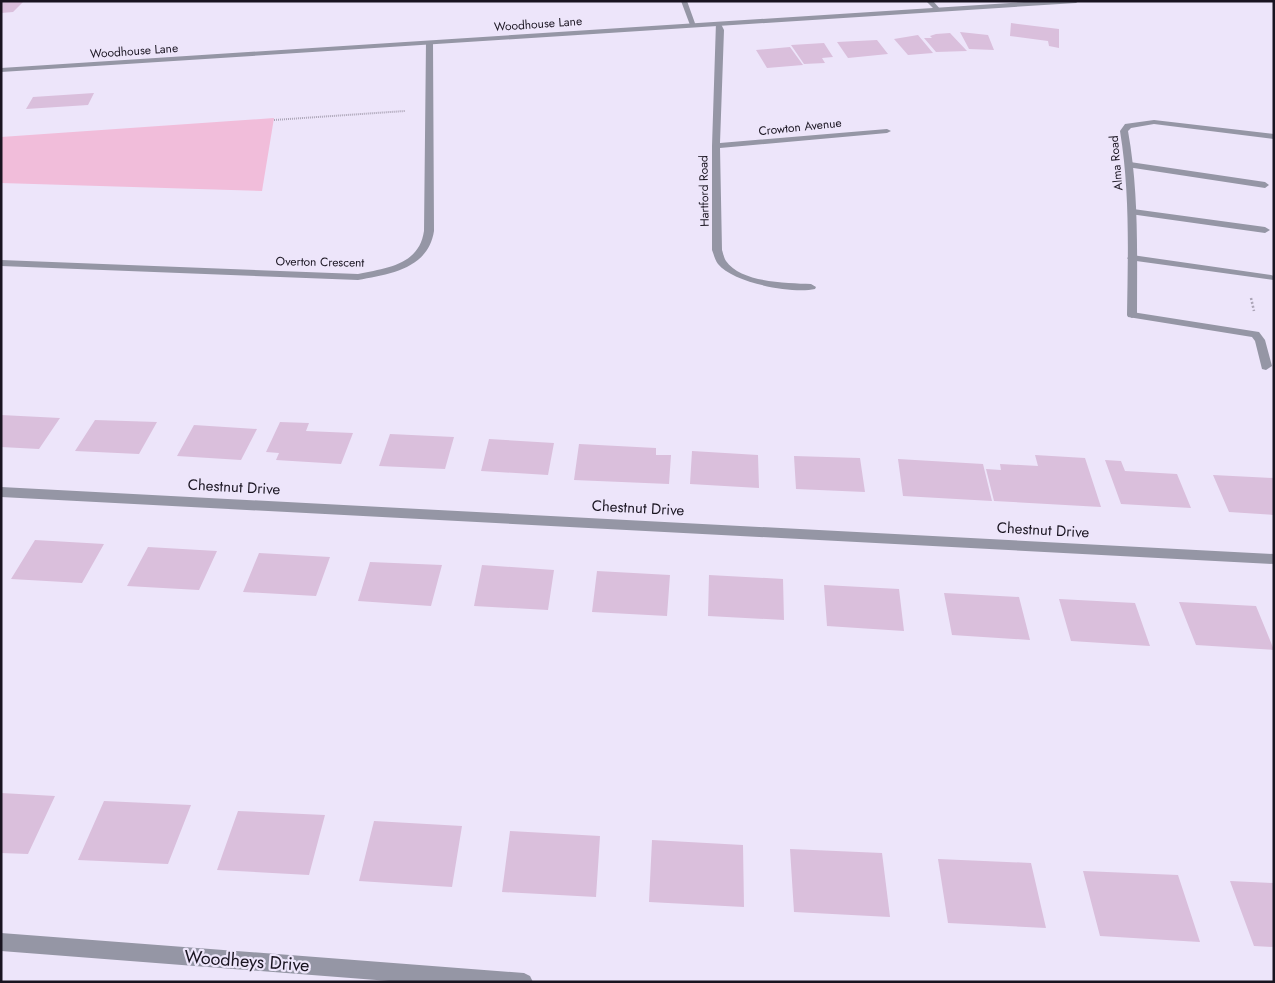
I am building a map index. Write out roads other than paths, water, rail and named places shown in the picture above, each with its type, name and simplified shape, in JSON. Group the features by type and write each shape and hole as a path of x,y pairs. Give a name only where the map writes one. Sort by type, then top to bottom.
{"street":[{"path":"684,1 694,25"},
{"path":"929,1 938,10"},
{"name":"Woodhouse Lane","path":"1,70 1076,1"},
{"name":"Hartford Road","path":"718,23 720,30 716,146 717,250 722,263 741,276 770,284 811,287"},
{"name":"Overton Crescent","path":"1,263 348,277 386,272 404,264 419,255 428,241 430,224 428,184 431,109 429,43"},
{"name":"Alma Road","path":"1266,366 1260,340 1255,334 1132,315 1130,165 1124,131 1128,126 1140,123 1190,126 1274,137"},
{"name":"Crowton Avenue","path":"716,146 887,131"},
{"path":"1130,165 1265,185"},
{"path":"1132,212 1265,230"},
{"path":"1132,258 1271,278"},
{"name":"Chestnut Drive","path":"1,492 1274,559"},
{"name":"Woodheys Drive","path":"1,942 524,982"}]}
